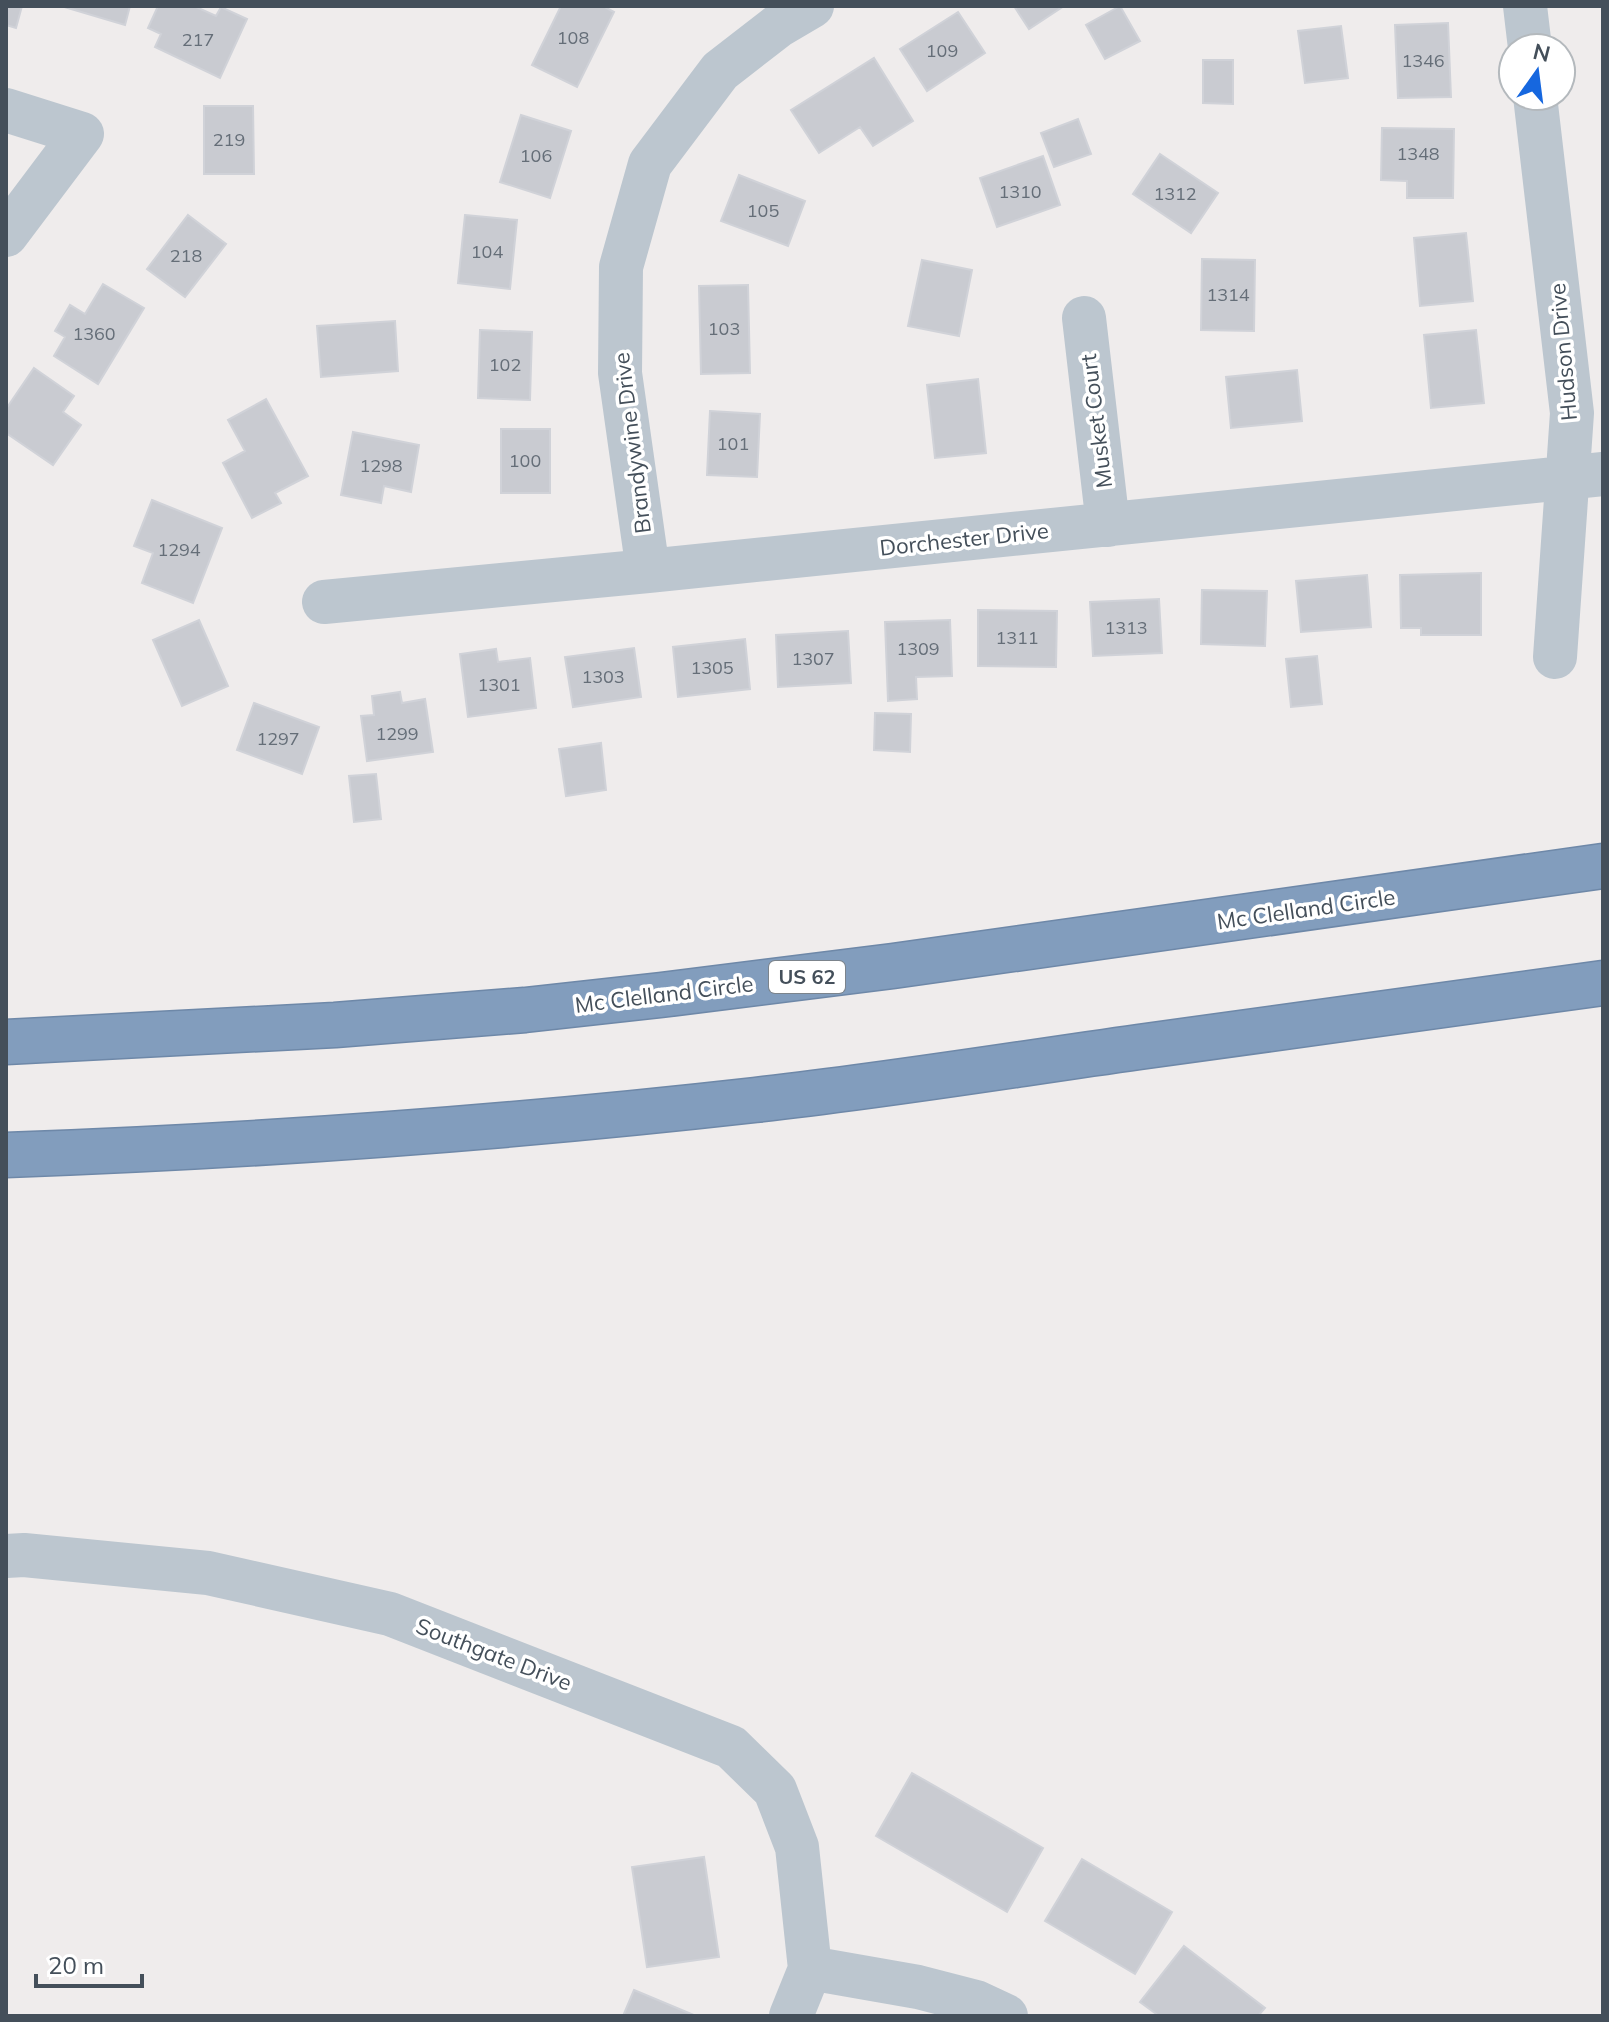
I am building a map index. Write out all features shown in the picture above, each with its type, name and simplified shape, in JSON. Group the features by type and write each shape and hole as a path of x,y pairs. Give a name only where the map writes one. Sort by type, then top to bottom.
{"highway":[{"name":"Mc Clelland Circle","path":"6,1042 335,1025 540,1008 893,966 1603,866"},
{"path":"6,1155 148,1150 358,1136 507,1125 754,1100 1603,983"}],"street":[{"name":"Brandywine Drive","path":"648,571 620,373 621,267 650,164 720,71 778,26 812,6"},
{"path":"1525,6 1528,32"},
{"path":"6,110 82,134 6,235"},
{"name":"Hudson Drive","path":"1537,112 1572,413 1585,476 1555,657"},
{"name":"Musket Court","path":"1084,318 1108,525"},
{"name":"Dorchester Drive","path":"324,602 1585,476"},
{"name":"Southgate Drive","path":"6,1556 24,1555 208,1573 390,1614 731,1747 775,1790 797,1847 810,1969"},
{"path":"791,2016 810,1969 918,1987 976,2002 1006,2016"}],"building":[{"path":"6,6 22,6 16,28 6,25"},
{"path":"61,6 130,6 125,25"},
{"path":"158,6 194,6 216,16 221,7 247,19 220,78 155,47 161,34 148,28"},
{"path":"561,6 603,6 614,12 577,87 532,65"},
{"path":"1014,6 1064,6 1029,29"},
{"path":"1120,6 1140,41 1105,59 1086,25"},
{"path":"958,12 985,53 927,91 900,49"},
{"path":"1448,23 1451,97 1398,98 1395,25"},
{"path":"1341,26 1348,78 1305,83 1298,31"},
{"path":"874,58 913,121 873,146 860,127 819,153 791,110"},
{"path":"1203,60 1233,60 1233,104 1203,103"},
{"path":"204,106 253,106 254,174 204,174"},
{"path":"521,115 571,131 550,198 500,182"},
{"path":"1078,119 1091,154 1054,167 1041,133"},
{"path":"1382,128 1454,129 1453,198 1407,198 1407,181 1381,180"},
{"path":"1160,154 1218,193 1191,233 1133,194"},
{"path":"1043,156 1060,205 997,227 980,178"},
{"path":"739,175 805,201 788,246 721,221"},
{"path":"188,215 226,244 185,297 147,269"},
{"path":"465,215 517,220 510,289 458,283"},
{"path":"1466,233 1473,301 1420,306 1414,238"},
{"path":"1202,259 1255,260 1254,331 1201,330"},
{"path":"922,260 972,270 959,336 908,326"},
{"path":"103,284 144,308 98,384 54,356 65,337 55,331 70,305 85,314"},
{"path":"748,285 750,373 701,374 699,286"},
{"path":"395,321 398,371 321,377 317,326"},
{"path":"480,330 532,332 530,400 478,398"},
{"path":"1476,330 1484,403 1431,408 1424,335"},
{"path":"34,368 74,396 63,412 81,425 53,465 6,433 6,409"},
{"path":"1297,370 1302,421 1231,428 1226,377"},
{"path":"978,379 986,453 935,458 927,385"},
{"path":"266,399 308,476 275,493 281,503 252,518 223,463 245,451 228,420"},
{"path":"710,411 760,414 757,477 707,475"},
{"path":"501,429 550,429 550,493 501,493"},
{"path":"353,432 419,445 411,492 384,486 381,503 341,495"},
{"path":"152,500 222,528 193,603 142,583 153,553 134,546"},
{"path":"1481,573 1481,635 1421,635 1421,628 1401,628 1400,575"},
{"path":"1367,575 1371,627 1301,632 1296,581"},
{"path":"1202,590 1267,591 1265,646 1201,644"},
{"path":"1159,599 1162,653 1093,656 1090,602"},
{"path":"978,610 1057,611 1056,667 978,666"},
{"path":"199,620 228,686 182,706 153,640"},
{"path":"950,620 952,676 916,677 917,699 888,701 885,622"},
{"path":"848,631 851,683 778,687 776,635"},
{"path":"745,639 750,689 678,697 673,647"},
{"path":"634,648 641,697 573,707 565,657"},
{"path":"496,649 498,662 530,658 536,708 468,717 460,654"},
{"path":"1317,656 1322,704 1291,707 1286,659"},
{"path":"400,692 402,703 425,699 433,752 367,761 361,716 374,715 372,696"},
{"path":"254,703 319,727 302,774 237,750"},
{"path":"875,713 911,714 910,752 874,750"},
{"path":"601,743 606,790 566,796 559,749"},
{"path":"376,774 381,819 354,822 349,776"},
{"path":"912,1773 1043,1848 1007,1912 876,1836"},
{"path":"704,1857 719,1957 647,1967 632,1867"},
{"path":"1082,1859 1172,1912 1135,1974 1045,1921"},
{"path":"1184,1946 1265,2008 1258,2016 1159,2016 1140,2002"},
{"path":"634,1990 696,2016 623,2016"}]}
